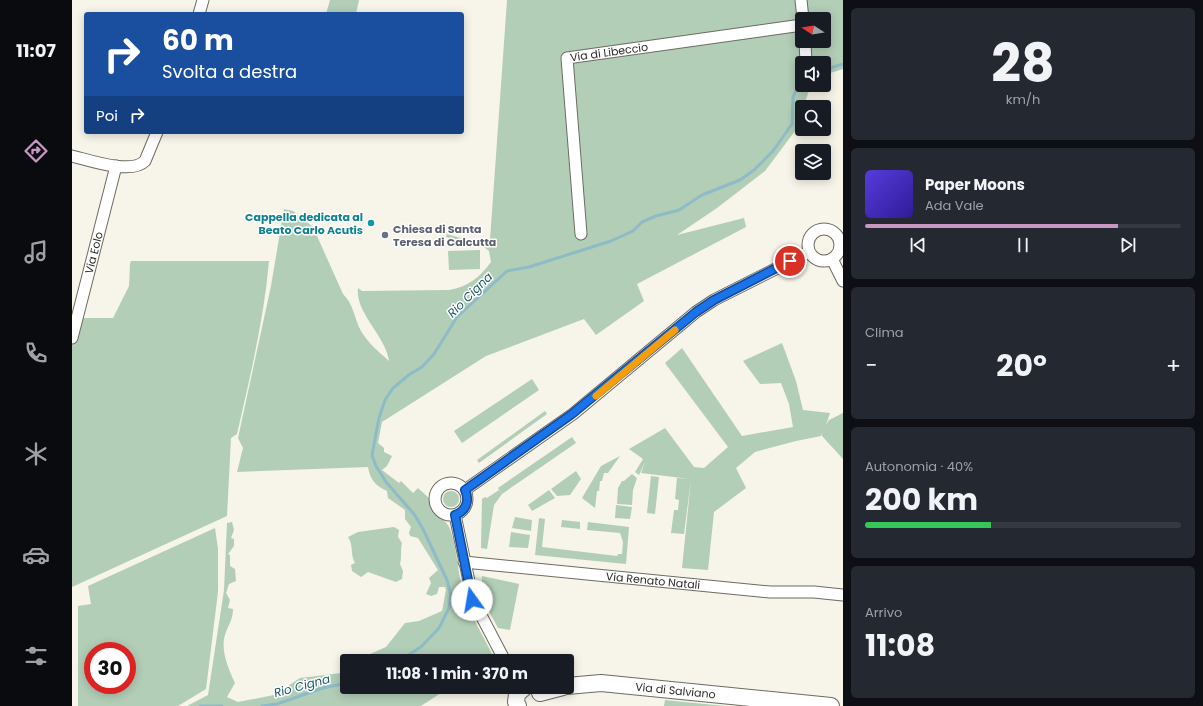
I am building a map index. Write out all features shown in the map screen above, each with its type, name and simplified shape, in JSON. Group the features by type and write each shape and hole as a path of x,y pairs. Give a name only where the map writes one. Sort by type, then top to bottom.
{"street":[{"path":"200,12 204,0"},
{"path":"801,0 802,12"},
{"name":"Via di Libeccio","path":"581,234 567,58 795,26"},
{"path":"72,156 116,166 134,166 142,163 152,146 156,134"},
{"name":"Via Eolo","path":"72,338 116,166"},
{"path":"819,230 830,230 840,237 839,250 832,259 827,261 817,260 809,252 808,242 810,237 819,230"},
{"path":"465,490 578,410 696,312 714,300 809,252"},
{"path":"832,259 843,281"},
{"path":"448,483 458,484 465,490 468,498 462,511 455,515 447,515 440,511 436,504 436,493 442,485 448,483"},
{"path":"455,515 472,600 501,654"},
{"name":"Via Renato Natali","path":"464,562 770,592 814,592 843,595"},
{"name":"Via di Salviano","path":"574,686 601,684 831,706"},
{"path":"518,706 516,698 525,694"}],"green space":[{"path":"330,0 359,0 356,12 327,12"},
{"path":"507,0 843,0 843,69 831,73 831,56 795,56 795,92 809,92 806,100 795,100 795,131 765,171 717,208 677,235 744,218 746,227 637,284 644,301 596,335 584,319 486,356 382,422 378,443 384,448 384,452 392,456 387,466 382,470 399,483 401,481 413,493 418,488 430,499 432,510 447,524 450,529 465,596 472,614 492,654 370,654 386,647 405,623 419,621 442,611 446,590 445,587 439,587 437,594 431,596 426,594 431,583 429,578 438,570 418,538 410,536 409,533 411,527 405,519 405,510 388,498 387,491 374,482 370,476 368,467 237,472 243,448 238,438 271,286 284,209 293,211 313,227 343,294 352,307 361,331 370,343 389,361 387,352 361,306 358,297 358,288 362,291 456,289 468,284 478,277 491,262 489,251 484,247 446,237 447,234 492,247 490,240"},
{"path":"480,250 480,269 449,270 448,251"},
{"path":"131,261 269,261 264,304 252,370 237,434 231,438 227,516 72,587 72,328 75,318 113,318 129,286"},
{"path":"782,343 796,381 803,410 830,413 826,425 829,420 843,413 843,459 822,436 822,433 821,436 755,452 736,468 746,488 714,512 708,570 682,568 691,480 684,534 671,533 674,510 678,510 679,500 675,499 677,478 690,479 641,473 645,462 639,475 635,472 643,459 629,449 665,428 694,467 704,468 728,447 665,363 682,348 742,436 793,427 789,404 781,383 760,384 743,361"},
{"path":"532,379 539,390 462,443 454,431"},
{"path":"545,411 547,414 479,463 477,460"},
{"path":"572,437 576,443 502,494 498,488"},
{"path":"620,456 608,473 604,473 602,481 600,481 595,508 582,498 601,466"},
{"path":"576,471 581,479 570,495 557,496 551,489"},
{"path":"632,474 637,478 633,490 632,505 617,504 618,488 622,481"},
{"path":"651,476 659,477 655,514 647,513"},
{"path":"499,490 502,494 494,505 487,549 481,548 482,499 485,497 487,498"},
{"path":"549,490 555,498 532,511 528,505"},
{"path":"448,491 454,491 459,496 457,505 454,507 448,507 443,502 443,496"},
{"path":"616,505 632,507 630,519 615,518"},
{"path":"515,517 532,520 531,531 512,528"},
{"path":"539,518 545,519 542,547 617,556 618,554 622,554 623,542 620,533 587,530 588,522 629,527 626,564 535,555"},
{"path":"562,520 580,522 580,529 561,527"},
{"path":"232,522 234,530 231,538 234,539 234,546 228,554 230,555 230,566 235,569 236,581 229,584 226,593 230,600 228,608 233,609 233,613 225,635 224,653 235,683 227,697 238,702 274,695 300,678 340,673 340,694 439,694 421,706 187,706 208,695 224,590 227,523"},
{"path":"394,527 399,530 398,537 402,543 400,564 403,571 402,579 396,582 368,572 361,577 352,571 351,565 355,563 348,537 358,532"},
{"path":"215,528 218,549 218,592 206,689 178,706 78,706 78,606 91,604 88,586"},
{"path":"511,532 530,535 528,548 509,547"},
{"path":"482,576 519,584 510,630 498,628 485,604 487,603 484,593 482,593"},
{"path":"665,700 724,706 664,706"}],"waterway":[{"name":"Rio Cigna","path":"831,68 843,64"},
{"name":"Rio Cigna","path":"410,654 422,646 439,628 449,608 451,596 447,580 423,529 414,514 386,482 376,466 372,455 379,418 385,400 393,388 410,374 422,367 434,354 457,317 507,271 529,267 611,241 633,231 642,222 656,216 679,210 702,195 740,180 754,170 773,151 792,124 793,97 795,92"},
{"name":"Rio Cigna","path":"262,706 277,704 323,688 340,684"},
{"name":"Rio Cigna","path":"200,706 222,706"}],"slow traffic":[{"path":"596,396 675,330"}],"place":[{"name":"Cappella dedicata al Beato Carlo Acutis","path":"371,223"},
{"name":"Chiesa di Santa Teresa di Calcutta","path":"385,235"}],"route":[{"path":"472,600 455,515 462,511 466,505 468,498 465,490 607,388 696,312 714,300 790,261"}]}
